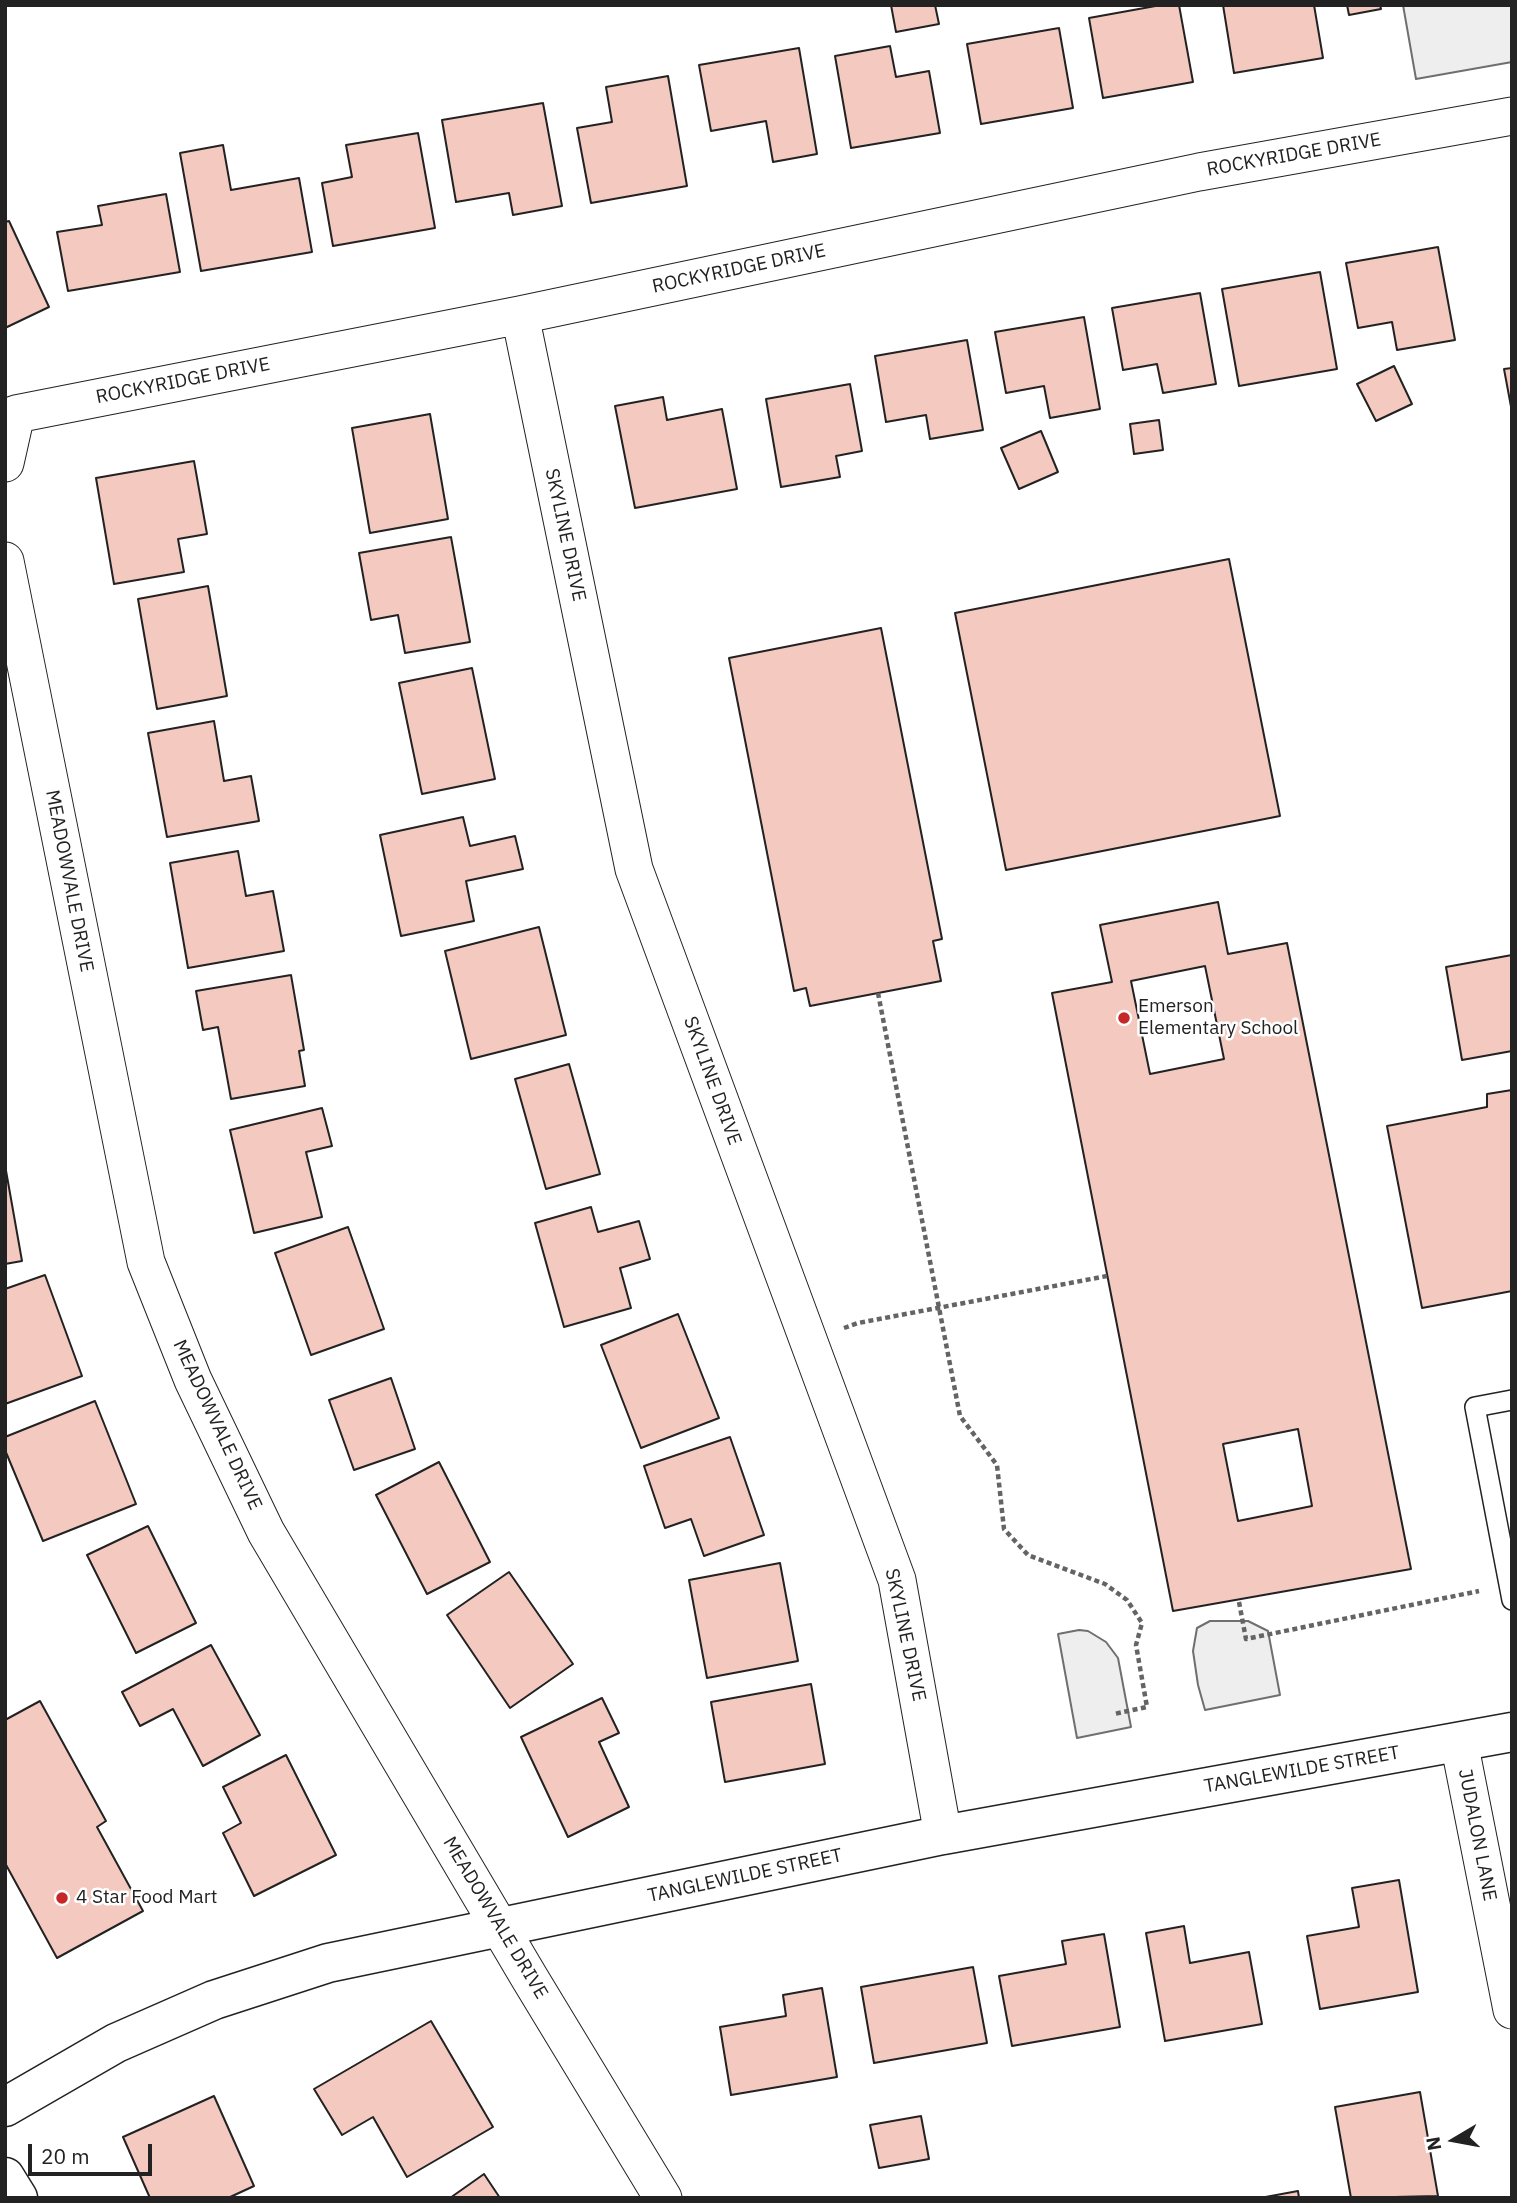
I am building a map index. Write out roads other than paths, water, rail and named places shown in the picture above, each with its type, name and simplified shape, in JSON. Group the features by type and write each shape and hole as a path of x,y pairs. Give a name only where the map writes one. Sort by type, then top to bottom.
{"street":[{"name":"ROCKYRIDGE DRIVE","path":"5,463 16,414 520,315 1199,172 1512,116"},
{"name":"SKYLINE DRIVE","path":"520,315 634,869 897,1580 943,1835"},
{"name":"MEADOWVALE DRIVE","path":"5,561 146,1262 193,1380 266,1532 663,2198"},
{"name":"TANGLEWILDE STREET","path":"5,2106 117,2043 214,2000 328,1963 943,1835 1512,1732"},
{"name":"JUDALON LANE","path":"1459,1742 1512,2010"},
{"path":"5,2177 18,2198"}],"lane":[{"path":"1510,1592 1475,1407 1512,1400"}],"place":[{"name":"Emerson Elementary School","path":"1124,1018"},
{"name":"4 Star Food Mart","path":"62,1898"}]}
